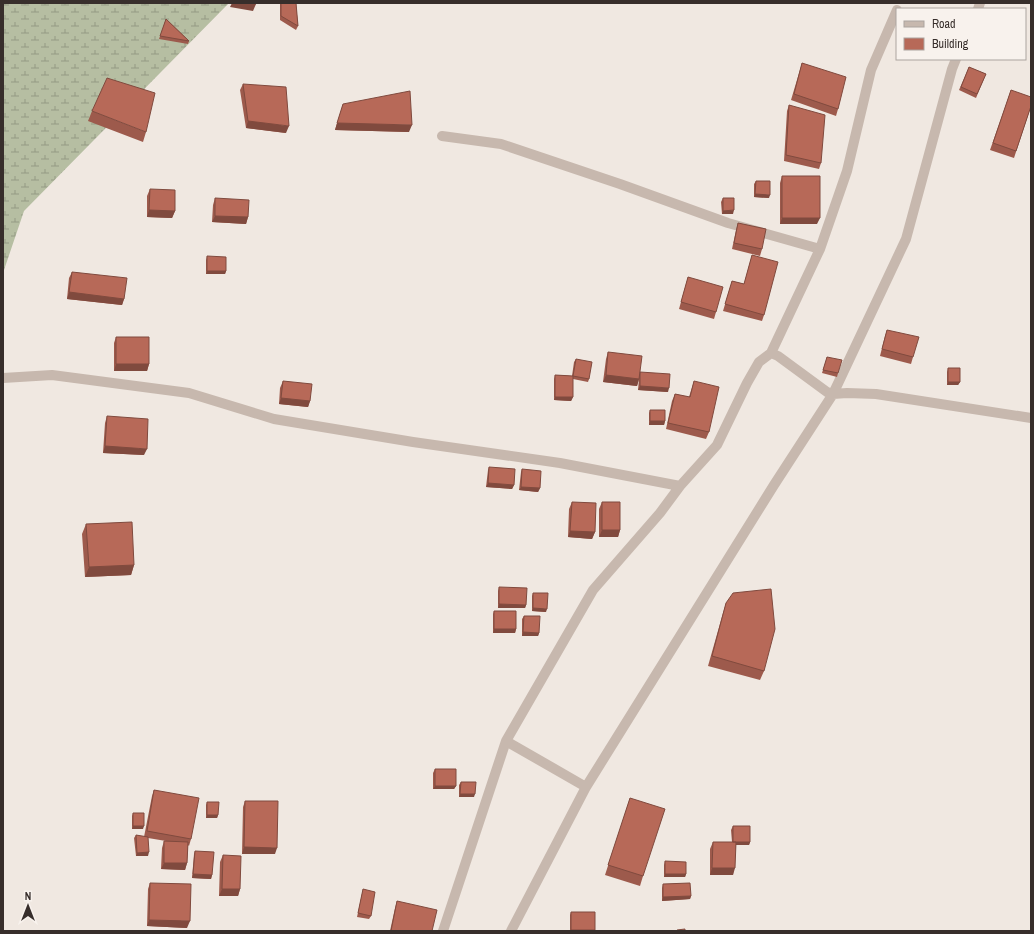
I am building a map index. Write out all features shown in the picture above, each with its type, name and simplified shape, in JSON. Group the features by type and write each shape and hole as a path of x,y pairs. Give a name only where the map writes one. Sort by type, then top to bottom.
{"street":[{"path":"443,931 506,741 593,590 660,513 680,486 717,445 747,383 759,362 774,355 820,249 847,171 871,70 896,11"},
{"path":"511,931 586,787 830,393 906,239 956,60"},
{"path":"442,136 501,144 620,184 728,223 820,249"},
{"path":"774,355 830,393 876,394 1031,418"},
{"path":"3,378 52,375 189,393 274,419 413,442 560,463 680,486"},
{"path":"506,741 586,787"}],"green space":[{"path":"3,3 229,3 24,211 3,273"}],"building":[{"path":"281,3 296,3 298,26 281,16"},
{"path":"166,19 189,41 160,36"},
{"path":"802,63 846,77 838,109 794,94"},
{"path":"969,67 986,74 977,94 961,87"},
{"path":"107,78 155,93 146,132 92,111"},
{"path":"243,84 286,87 289,126 248,121"},
{"path":"1011,90 1031,97 1031,106 1016,151 993,143"},
{"path":"410,91 412,125 337,123 343,104"},
{"path":"789,105 825,115 821,163 786,155"},
{"path":"782,176 820,176 820,218 782,218"},
{"path":"756,181 770,181 770,195 755,194"},
{"path":"150,189 175,190 175,211 149,210"},
{"path":"215,198 249,200 248,217 215,216"},
{"path":"723,198 734,198 734,210 723,211"},
{"path":"738,223 766,229 762,249 734,243"},
{"path":"752,255 778,262 764,315 725,304 732,281 744,284"},
{"path":"207,256 226,257 226,271 207,271"},
{"path":"72,272 127,278 124,299 69,292"},
{"path":"688,277 723,287 716,312 681,302"},
{"path":"887,330 919,337 913,357 882,349"},
{"path":"116,337 149,337 149,364 116,364"},
{"path":"608,352 642,356 639,379 606,375"},
{"path":"827,357 842,360 838,373 823,370"},
{"path":"576,359 592,362 589,379 573,376"},
{"path":"948,368 960,368 960,382 948,382"},
{"path":"640,372 670,374 669,388 640,386"},
{"path":"555,375 573,376 573,397 555,397"},
{"path":"283,381 312,384 310,401 281,398"},
{"path":"694,381 719,387 709,432 668,423 675,394 690,397"},
{"path":"650,410 665,410 665,421 650,421"},
{"path":"107,416 148,419 147,449 105,446"},
{"path":"489,467 515,469 514,485 488,483"},
{"path":"522,469 541,471 540,488 521,487"},
{"path":"572,502 596,503 595,532 570,531"},
{"path":"602,502 620,502 620,530 602,530"},
{"path":"132,522 134,565 89,567 86,524"},
{"path":"499,587 527,588 526,605 499,604"},
{"path":"771,589 775,629 764,671 712,656 726,603 733,593"},
{"path":"533,593 548,593 547,609 533,608"},
{"path":"494,611 516,611 516,629 494,629"},
{"path":"524,616 540,616 539,633 523,632"},
{"path":"435,769 456,769 456,786 435,786"},
{"path":"461,782 476,782 475,794 460,794"},
{"path":"154,790 199,798 191,839 147,831"},
{"path":"630,798 665,809 643,876 608,865"},
{"path":"245,801 278,801 277,848 244,847"},
{"path":"207,802 219,802 218,815 207,815"},
{"path":"133,813 144,813 144,826 133,826"},
{"path":"733,826 750,826 750,842 733,842"},
{"path":"136,835 148,837 149,852 137,853"},
{"path":"164,841 188,842 187,863 164,863"},
{"path":"713,842 736,842 735,868 712,868"},
{"path":"195,851 214,852 212,875 193,874"},
{"path":"223,855 241,856 240,889 222,889"},
{"path":"665,861 686,862 686,874 665,874"},
{"path":"150,883 191,884 190,921 149,920"},
{"path":"690,883 691,896 663,897 663,884"},
{"path":"363,889 375,892 371,916 358,913"},
{"path":"397,901 437,910 432,931 391,931"},
{"path":"571,912 595,912 595,930 571,930"},
{"path":"685,929 685,931 677,931 677,930"}]}
